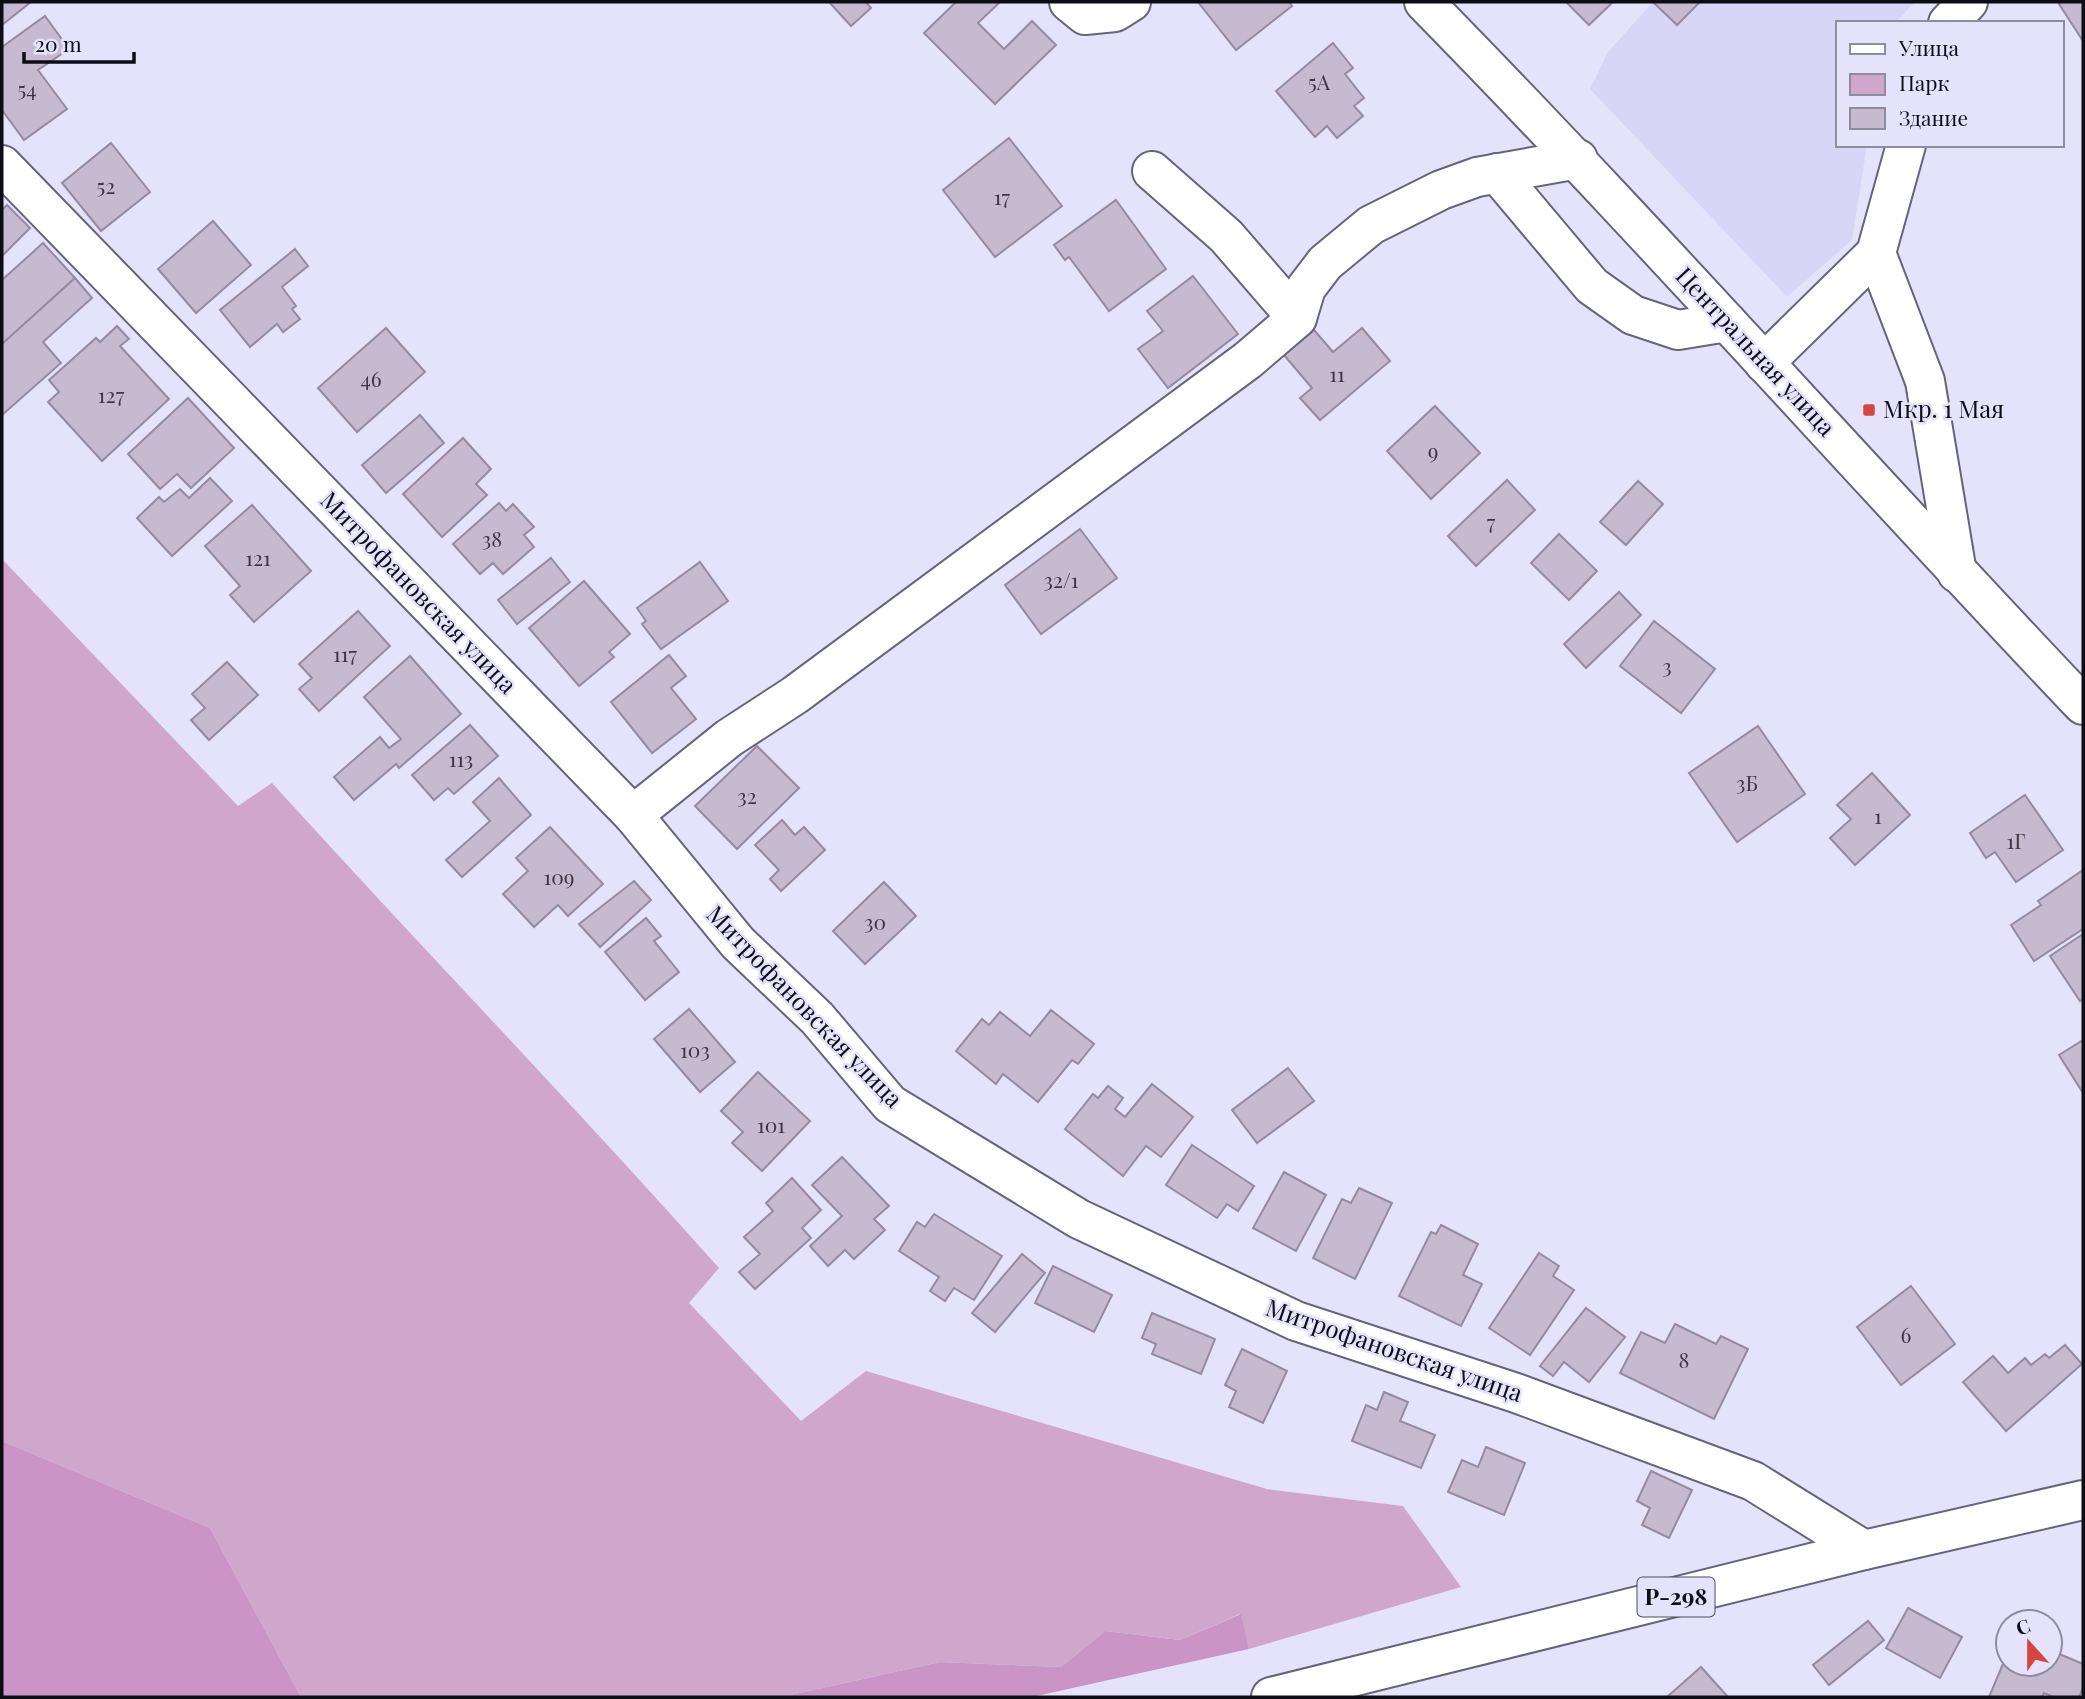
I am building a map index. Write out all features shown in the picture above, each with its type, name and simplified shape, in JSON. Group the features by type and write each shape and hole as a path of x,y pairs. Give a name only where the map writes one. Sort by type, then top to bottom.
{"main road":[{"path":"1069,2 1085,15 1115,12 1131,2"},
{"name":"Центральная улица","path":"1424,2 1578,159 1957,573 2083,705"},
{"path":"1950,21 1968,2"},
{"path":"1764,363 1877,253 1905,147"},
{"path":"633,815 729,738 795,695 1248,360 1297,318 1306,288 1318,271 1371,225 1441,190 1497,173 1578,159"},
{"name":"Митрофановская улица","path":"2,165 633,815 737,943 817,1018 890,1104 1079,1219 1296,1321 1517,1393 1753,1481 1864,1550"},
{"path":"1152,171 1226,236 1297,318"},
{"path":"1497,173 1592,286 1633,315 1678,330 1727,322"},
{"path":"1877,253 1925,381 1957,573"},
{"name":"Р-298","path":"1271,1697 1864,1550 2083,1500"}],"shaded area":[{"path":"1653,2 1915,2 1897,21 1836,21 1836,147 1867,147 1852,240 1787,297 1590,89 1608,52"},
{"path":"2,1441 210,1528 301,1697 2,1697"},
{"path":"1241,1614 1249,1649 1032,1697 781,1697 940,1662 1061,1667 1105,1631 1180,1640"}],"green space":[{"path":"2,559 238,806 272,783 552,1085 719,1268 689,1303 801,1421 866,1371 1267,1489 1403,1506 1461,1587 1249,1649 1240,1614 1180,1640 1105,1631 1061,1667 940,1662 781,1697 301,1697 210,1528 2,1441"}],"building":[{"path":"2,2 31,2 2,25"},
{"path":"829,2 866,2 871,8 851,26"},
{"path":"956,2 1000,2 978,23 1004,49 1032,21 1056,45 995,104 924,33"},
{"path":"1198,2 1289,2 1292,6 1236,50"},
{"path":"1566,2 1613,2 1589,25"},
{"path":"1653,2 1700,2 1677,25"},
{"path":"2083,2 2083,41 2059,4"},
{"path":"45,16 69,49 38,70 67,109 24,140 2,110 2,47"},
{"path":"1333,43 1353,68 1345,74 1364,98 1354,106 1363,116 1337,138 1327,126 1315,137 1276,91"},
{"path":"1009,138 1062,206 995,257 943,190"},
{"path":"111,143 150,192 101,231 62,183"},
{"path":"1116,200 1166,269 1109,311 1069,257 1065,260 1054,245"},
{"path":"7,205 30,228 2,256 2,210"},
{"path":"213,221 251,265 196,313 158,269"},
{"path":"43,243 75,278 2,345 2,280"},
{"path":"295,249 308,266 282,287 296,306 292,309 300,319 283,332 277,324 250,347 220,310"},
{"path":"1193,276 1238,334 1168,388 1138,349 1163,331 1147,311"},
{"path":"75,278 92,298 43,342 61,363 2,415 2,344"},
{"path":"117,326 129,339 120,346 169,399 102,461 48,402 59,392 49,380 96,338 100,342"},
{"path":"386,328 425,372 357,432 318,388"},
{"path":"1362,328 1390,361 1320,420 1300,398 1312,388 1284,355 1314,330 1333,352"},
{"path":"188,398 234,448 191,488 177,474 160,489 128,454"},
{"path":"1435,406 1480,453 1431,499 1387,451"},
{"path":"420,415 444,443 386,493 362,465"},
{"path":"463,438 491,469 476,484 487,495 442,537 403,494"},
{"path":"210,478 232,501 172,556 137,518 159,497 164,502 180,489 189,498"},
{"path":"1507,480 1535,510 1476,566 1448,536"},
{"path":"1638,481 1663,504 1626,545 1600,522"},
{"path":"499,503 506,511 513,504 534,527 524,535 534,547 503,574 493,563 480,574 453,544"},
{"path":"252,505 311,571 254,622 230,595 240,586 205,546"},
{"path":"1080,529 1117,578 1041,634 1005,585"},
{"path":"1559,534 1597,571 1569,600 1531,563"},
{"path":"551,558 570,582 517,624 498,600"},
{"path":"700,562 728,601 661,649 642,624 646,621 637,608"},
{"path":"584,581 630,634 609,652 614,657 579,686 529,628"},
{"path":"1619,592 1641,615 1586,668 1564,644"},
{"path":"358,611 390,646 319,711 299,689 312,678 299,664"},
{"path":"1654,621 1715,669 1681,713 1620,666"},
{"path":"669,655 686,676 671,688 696,719 652,753 611,702"},
{"path":"410,656 461,714 399,768 396,764 354,800 334,777 380,737 389,748 401,739 364,697"},
{"path":"227,662 258,695 209,740 191,720 205,708 192,694"},
{"path":"470,725 498,756 454,794 448,788 434,800 412,775"},
{"path":"1758,726 1805,794 1737,842 1689,773"},
{"path":"757,746 799,788 737,849 695,806"},
{"path":"1872,773 1910,815 1855,865 1830,838 1851,819 1837,805"},
{"path":"499,778 531,815 462,877 446,860 490,821 473,802"},
{"path":"2025,795 2063,850 2016,882 1995,852 1986,858 1970,833"},
{"path":"782,820 795,835 804,827 825,850 781,891 770,879 779,870 755,845"},
{"path":"550,827 603,884 568,916 558,905 534,927 503,894 528,871 516,858"},
{"path":"2083,870 2083,929 2034,961 2011,925 2041,905 2038,901"},
{"path":"634,881 651,900 600,947 579,924"},
{"path":"884,882 916,916 865,964 833,931"},
{"path":"646,918 661,936 654,941 679,972 645,1000 605,952"},
{"path":"2083,934 2083,999 2080,1001 2050,956"},
{"path":"689,1009 735,1062 700,1092 654,1039"},
{"path":"1051,1010 1094,1044 1078,1064 1072,1060 1038,1102 1003,1074 996,1084 956,1051 982,1019 989,1025 1000,1012 1030,1036"},
{"path":"2083,1040 2083,1093 2059,1055"},
{"path":"1288,1068 1314,1101 1257,1143 1232,1110"},
{"path":"758,1072 810,1121 762,1171 732,1143 743,1132 721,1111"},
{"path":"1152,1084 1193,1117 1161,1157 1146,1146 1123,1176 1065,1129 1093,1094 1098,1098 1108,1086 1123,1098 1115,1109 1125,1117"},
{"path":"1192,1145 1254,1186 1238,1211 1227,1204 1217,1218 1166,1185"},
{"path":"842,1157 889,1206 874,1219 885,1230 854,1259 845,1250 828,1266 810,1246 842,1216 812,1185"},
{"path":"1284,1172 1326,1195 1296,1251 1253,1228"},
{"path":"792,1178 821,1210 802,1228 811,1238 755,1289 739,1272 760,1254 744,1237 773,1211 766,1203"},
{"path":"1359,1188 1392,1203 1355,1279 1313,1258 1342,1199 1351,1203"},
{"path":"934,1214 1002,1256 974,1300 954,1288 945,1301 930,1291 939,1277 899,1251 917,1222 925,1227"},
{"path":"1441,1225 1478,1244 1463,1275 1482,1284 1461,1326 1399,1296 1431,1232 1436,1234"},
{"path":"1539,1253 1559,1266 1553,1276 1574,1290 1530,1355 1489,1328"},
{"path":"1022,1254 1045,1273 995,1332 972,1313"},
{"path":"1053,1266 1112,1295 1094,1332 1035,1303"},
{"path":"1911,1286 1955,1344 1901,1385 1857,1327"},
{"path":"1586,1308 1625,1337 1589,1382 1564,1362 1553,1376 1540,1366"},
{"path":"1152,1313 1215,1339 1201,1374 1152,1354 1156,1344 1142,1338"},
{"path":"1675,1324 1716,1344 1721,1336 1748,1349 1714,1419 1620,1373 1641,1332 1665,1343"},
{"path":"2065,1345 2082,1364 2006,1431 1963,1382 1993,1356 2008,1373 2025,1358 2031,1365 2045,1354 2049,1358"},
{"path":"1242,1349 1287,1371 1263,1423 1229,1407 1236,1391 1225,1385"},
{"path":"1384,1392 1408,1402 1400,1421 1435,1435 1421,1468 1352,1441 1366,1405 1377,1410"},
{"path":"1486,1447 1525,1463 1504,1515 1448,1492 1462,1460 1478,1467"},
{"path":"1651,1471 1692,1490 1669,1538 1642,1525 1650,1508 1637,1501"},
{"path":"1908,1608 1962,1637 1940,1678 1886,1648"},
{"path":"1868,1621 1884,1640 1829,1685 1813,1665"},
{"path":"2064,1656 2083,1664 2083,1688 2079,1697 2053,1697 2044,1693 2042,1697 1989,1697 1997,1678 2064,1678"},
{"path":"1701,1667 1728,1697 1667,1697"}],"place":[{"name":"Мкр. 1 Мая","path":"1869,410"}]}
